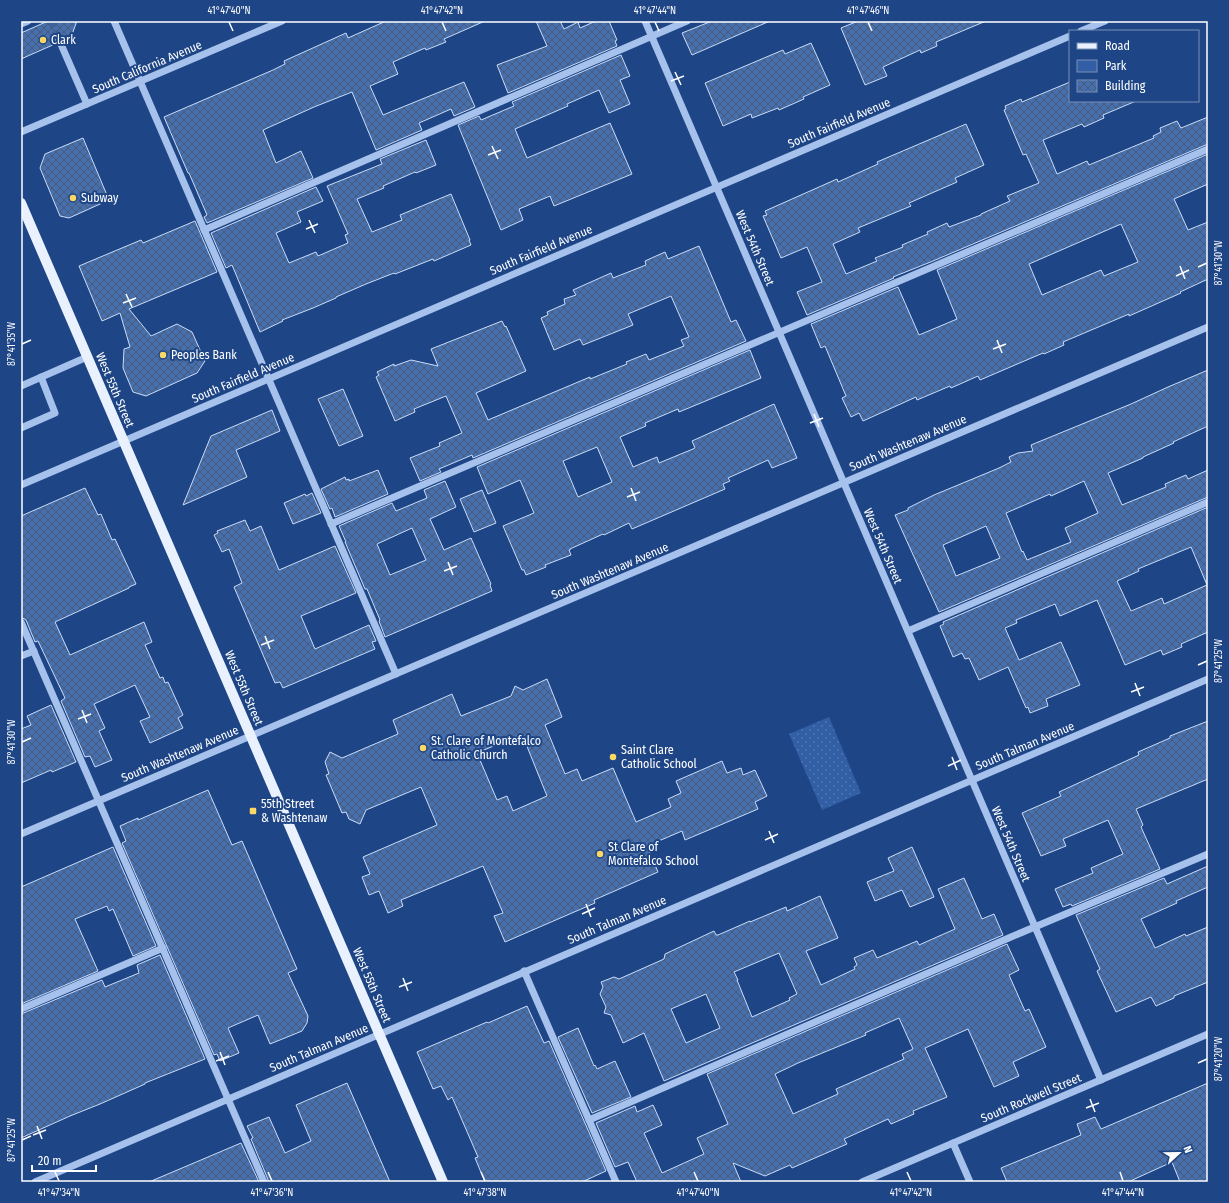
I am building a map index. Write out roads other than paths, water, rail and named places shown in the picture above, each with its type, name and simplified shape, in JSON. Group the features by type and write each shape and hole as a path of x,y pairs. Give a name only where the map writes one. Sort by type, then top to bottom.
{"main road":[{"name":"West 55th Street","path":"21,203 443,1182"}],"street":[{"path":"21,24 28,21"},
{"path":"114,21 396,674"},
{"name":"South California Avenue","path":"21,132 282,21"},
{"name":"West 54th Street","path":"645,21 1101,1080"},
{"path":"204,230 687,21"},
{"path":"1083,30 1105,21"},
{"name":"South Fairfield Avenue","path":"21,485 1069,36"},
{"path":"60,42 87,104"},
{"path":"331,524 1208,149"},
{"name":"South Washtenaw Avenue","path":"21,834 1208,327"},
{"path":"21,386 87,357"},
{"path":"21,428 55,412 41,377"},
{"path":"908,631 1208,502"},
{"path":"21,622 264,1182"},
{"path":"21,656 34,651"},
{"name":"South Talman Avenue","path":"35,1182 1208,679"},
{"path":"589,1120 1035,927 1208,854"},
{"path":"21,1009 163,948"},
{"path":"524,972 616,1182"},
{"name":"South Rockwell Street","path":"862,1182 1208,1034"},
{"path":"953,1143 970,1182"}],"tunnel":[{"path":"51,21 60,42"}],"place":[{"name":"Clark","path":"43,40"},
{"name":"Subway","path":"73,198"},
{"name":"Peoples Bank","path":"163,355"},
{"name":"St. Clare of Montefalco Catholic Church","path":"423,748"},
{"name":"Saint Clare Catholic School","path":"613,757"},
{"name":"55th Street & Washtenaw","path":"253,811"},
{"name":"St Clare of Montefalco School","path":"600,854"}]}
